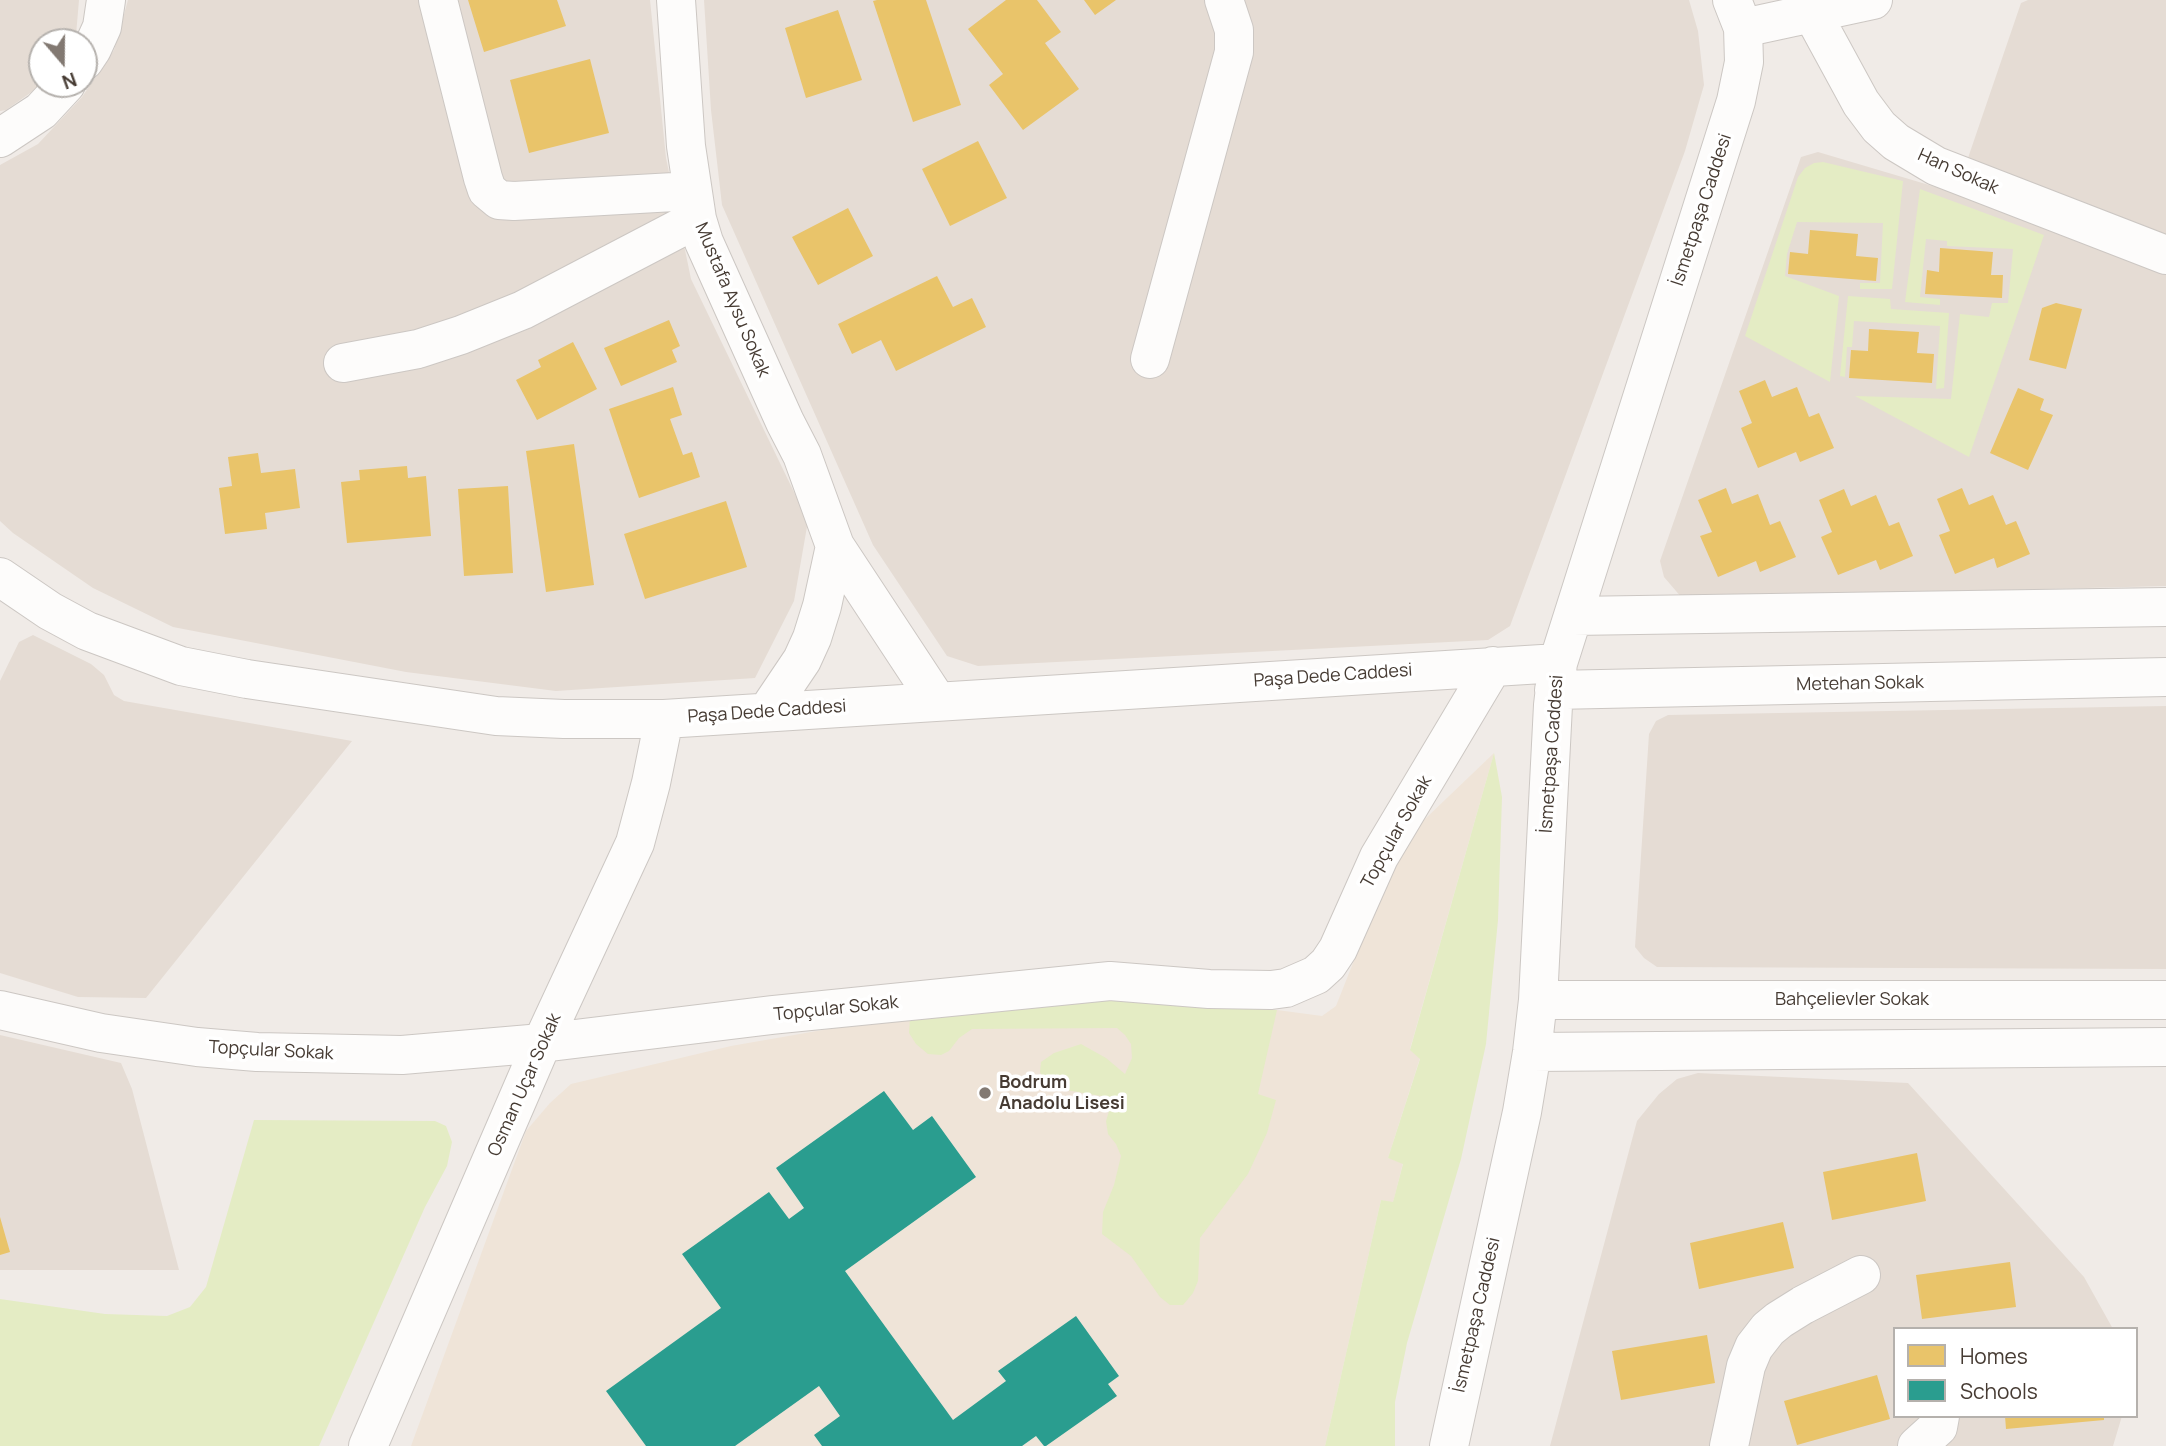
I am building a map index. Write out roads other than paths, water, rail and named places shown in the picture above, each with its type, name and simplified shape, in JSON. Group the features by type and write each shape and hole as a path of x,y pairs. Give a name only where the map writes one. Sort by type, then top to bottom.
{"street":[{"path":"98,36 106,0"},
{"path":"438,0 483,178 487,190 499,200 694,205"},
{"name":"Mustafa Aysu Sokak","path":"676,0 686,146 694,205 704,242 802,454 835,546 936,701"},
{"path":"1150,359 1234,52 1234,30 1224,0"},
{"path":"1737,14 1812,13 1873,0"},
{"name":"Han Sokak","path":"1812,13 1861,103 1879,127 1896,142 1936,166 2166,255"},
{"name":"İsmetpaşa Caddesi","path":"1448,1446 1522,1112 1532,1052 1538,1000 1556,676 1736,101 1744,62 1737,14"},
{"path":"0,138 41,111 53,98"},
{"path":"343,363 418,349 523,310 694,205"},
{"path":"767,712 802,660 812,638 835,546"},
{"name":"Paşa Dede Caddesi","path":"1,583 87,631 181,666 247,680 496,716 664,719 1493,666 1556,676"},
{"path":"1573,616 2166,607"},
{"name":"Topçular Sokak","path":"0,1010 59,1025 127,1037 257,1052 402,1055 542,1043 1110,981 1209,989 1286,988 1316,975 1338,949 1379,858 1493,666"},
{"name":"Metehan Sokak","path":"1556,676 2166,677"},
{"name":"Osman Uçar Sokak","path":"368,1446 542,1043 635,843 664,719"},
{"name":"Bahçelievler Sokak","path":"1538,1000 2166,1000"},
{"path":"1532,1052 2166,1047"},
{"path":"1729,1446 1746,1366 1754,1347 1779,1320 1861,1275"},
{"path":"1917,1446 1938,1427 1940,1418"}],"place":[{"name":"Bodrum Anadolu Lisesi","path":"985,1093"}]}
